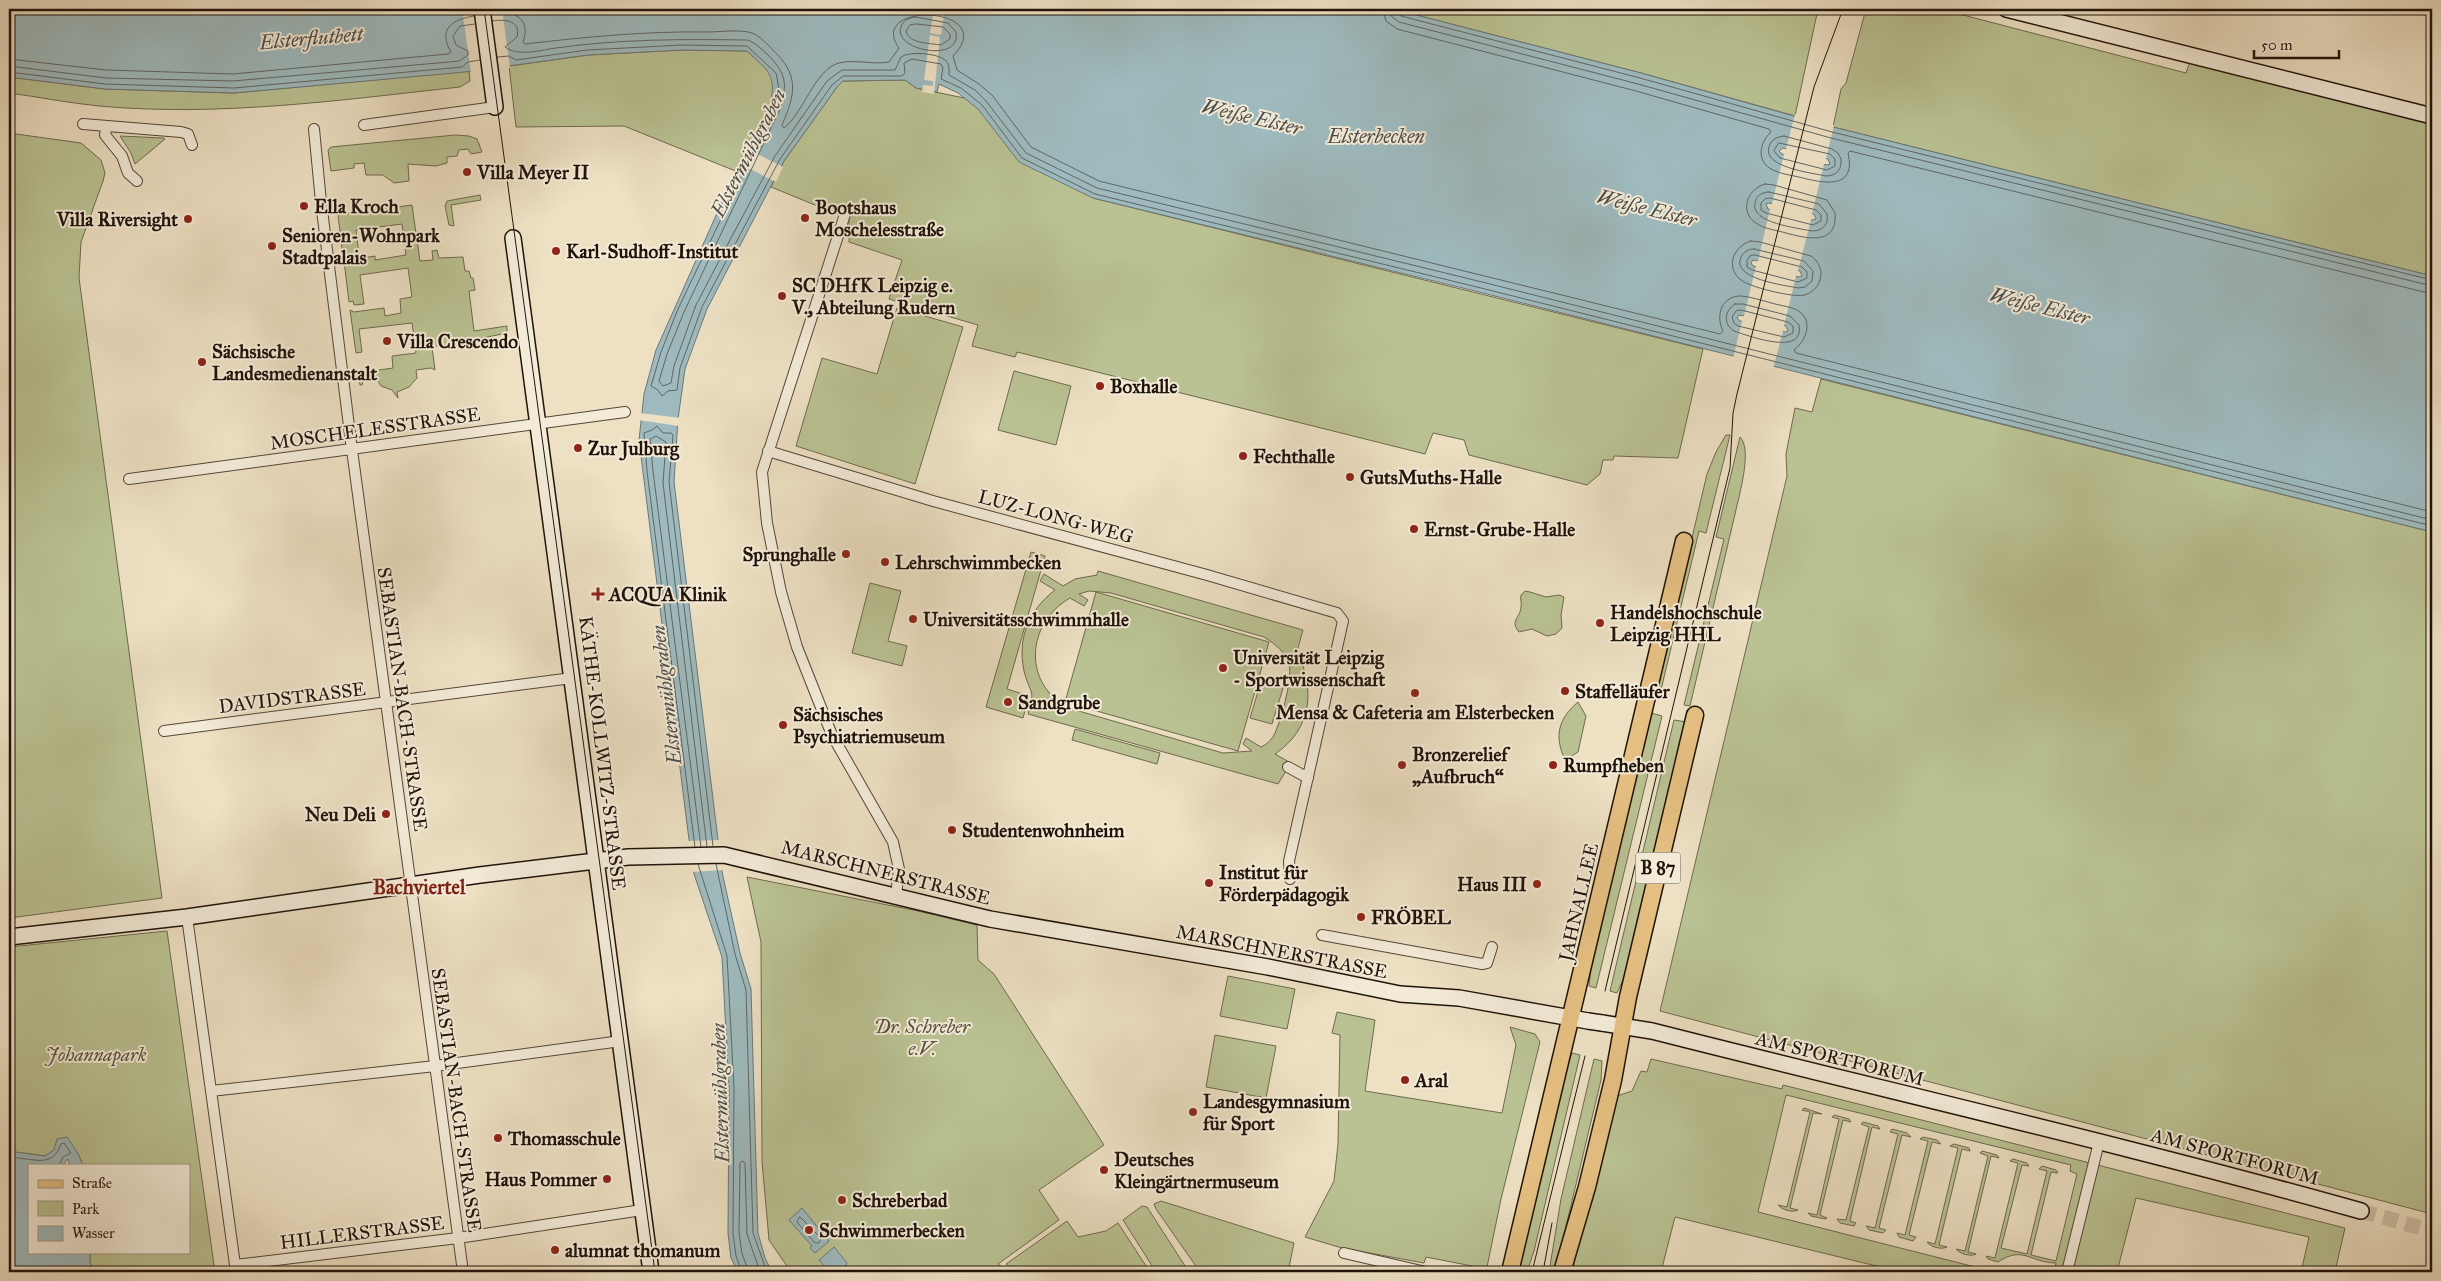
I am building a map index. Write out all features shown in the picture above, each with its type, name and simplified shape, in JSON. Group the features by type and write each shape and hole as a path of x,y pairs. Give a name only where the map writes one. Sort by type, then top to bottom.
{"main road":[{"path":"482,9 495,108"},
{"path":"2006,9 2432,116"},
{"name":"KÄTHE-KOLLWITZ-STRASSE","path":"513,238 651,1272"},
{"name":"JAHNALLEE","path":"1510,1272 1684,541"},
{"name":"B 87","path":"1562,1272 1613,1080 1628,997 1694,715"},
{"name":"MARSCHNERSTRASSE","path":"9,937 164,918 187,917 410,885 628,857 724,855 990,919 1258,966 1400,994 1459,998 1571,1018"},
{"name":"AM SPORTFORUM","path":"1571,1018 1659,1033 2250,1180 2361,1211"}],"street":[{"path":"364,125 495,108"},
{"path":"83,124 180,132 188,134 192,144"},
{"path":"106,127 105,135 122,156 128,173 137,181"},
{"name":"SEBASTIAN-BACH-STRASSE","path":"314,130 321,202 352,450 463,1272"},
{"path":"846,211 762,472 767,523 783,601 797,647 832,735 893,842 899,869 896,896"},
{"name":"MOSCHELESSTRASSE","path":"128,479 625,412"},
{"name":"LUZ-LONG-WEG","path":"768,451 933,502 1208,575 1337,613 1343,621 1308,778"},
{"name":"DAVIDSTRASSE","path":"164,730 572,678"},
{"path":"1288,768 1308,778 1289,861 1290,879"},
{"path":"187,917 236,1269"},
{"path":"1322,935 1482,964 1487,963 1492,948"},
{"path":"211,1091 435,1066 621,1040"},
{"path":"2067,1272 2099,1142"},
{"name":"HILLERSTRASSE","path":"236,1269 642,1210"},
{"path":"1344,1253 1426,1272"}],"green space":[{"path":"1393,9 1818,9 1795,116 1641,73"},
{"path":"1866,9 1940,9 2186,73 2192,56 2432,116 2432,276 1833,127 1841,89 1846,83"},
{"path":"682,50 747,51 772,75 774,85 768,110 738,172 624,126 516,127 509,66 588,55"},
{"path":"469,71 470,81 460,87 325,102 235,108 190,110 144,109 99,106 9,93 9,77 105,89 234,93"},
{"path":"905,80 916,88 969,99 1093,198 1703,349 1678,458 1614,456 1613,460 1603,460 1600,474 1587,485 1469,455 1464,440 1433,433 1425,454 1017,352 1015,357 972,346 978,325 889,299 902,260 849,242 849,219 771,187 784,161 843,81"},
{"path":"9,133 81,143 101,160 105,173 81,242 79,278 162,898 9,918"},
{"path":"455,135 469,136 477,139 482,152 471,154 468,149 459,150 457,156 447,157 447,163 436,166 408,164 409,181 394,183 383,175 366,175 364,163 354,164 354,168 331,171 328,150 331,147"},
{"path":"120,136 165,139 135,164 131,153"},
{"path":"480,195 481,200 451,205 454,226 449,225 445,206 447,201"},
{"path":"412,205 420,261 433,260 432,251 437,250 439,258 463,257 465,271 469,271 471,278 473,278 475,290 469,291 474,331 507,326 507,333 468,341 468,346 457,347 456,343 432,347 435,370 431,368 416,370 417,378 409,387 397,392 398,398 392,390 381,386 374,375 365,376 362,385 360,385 358,373 393,368 392,356 416,353 412,323 359,329 362,352 356,353 350,310 354,312 384,308 385,316 401,313 400,299 412,297 408,268 360,275 364,304 354,305 353,301 349,302 344,261 375,256 375,260 406,255 402,224 356,230 359,254 343,256 338,215"},
{"path":"897,308 963,327 915,484 796,446 822,358 877,374"},
{"path":"1014,371 1071,386 1056,445 998,430"},
{"path":"1821,379 2432,532 2432,1214 1660,1011 1787,476 1786,454 1795,408 1812,412"},
{"path":"1726,435 1730,435 1706,533 1699,531 1660,694 1655,695 1707,474 1716,452"},
{"path":"1740,437 1745,449 1742,483 1690,706 1684,705 1724,539 1716,537"},
{"path":"1031,552 1045,556 1007,689 1029,696 1023,718 986,707"},
{"path":"1098,571 1303,630 1297,651 1306,679 1307,707 1297,732 1288,744 1275,754 1291,763 1278,784 1028,714 1032,695 1022,659 1024,636 1027,626 1038,606 1055,590 1040,581 1044,574 1063,586 1075,579 1097,575","holes":["1089,591 1111,593 1264,637 1280,649 1288,660 1290,671 1288,690 1282,712 1271,740 1261,747 1246,738 1243,744 1252,751 1223,753 1072,709 1056,699 1044,686 1038,671 1035,655 1044,623 1055,609 1070,598 1084,606 1088,600 1079,594"]},
{"path":"870,583 901,591 888,641 907,646 902,666 852,653"},
{"path":"1525,591 1546,597 1559,595 1564,597 1561,615 1562,628 1556,634 1547,636 1532,629 1519,632 1516,628 1515,622 1521,608 1521,595"},
{"path":"1096,592 1269,642 1238,751 1065,702"},
{"path":"1262,678 1284,685 1272,724 1250,718"},
{"path":"1578,702 1586,716 1578,752 1565,760 1560,743 1560,728 1566,715"},
{"path":"1651,713 1662,716 1596,988 1589,986 1591,968"},
{"path":"1674,720 1687,722 1627,971 1617,993 1610,991"},
{"path":"1075,729 1160,753 1157,764 1072,740"},
{"name":"Dr. Schreber e.V.","path":"747,877 918,911 977,925 978,960 994,974 1104,1145 1039,1190 1059,1220 998,1264 1008,1272 791,1272 769,1240 762,1161 761,942"},
{"name":"Johannapark","path":"167,931 215,1272 96,1272 90,1263 90,1254 190,1254 190,1164 83,1164 77,1152 54,1150 45,1156 15,1152 9,1154 9,947"},
{"path":"1228,976 1295,989 1287,1029 1220,1016"},
{"path":"1337,1012 1375,1020 1365,1091 1502,1113 1516,1045 1510,1027 1535,1034 1540,1042 1501,1199 1486,1272 1471,1272 1472,1266 1426,1257 1424,1263 1342,1248 1305,1237 1334,1181 1338,1144 1340,1035 1332,1033"},
{"path":"1215,1035 1276,1046 1266,1098 1206,1087"},
{"path":"1572,1053 1580,1055 1534,1251 1527,1272 1518,1272 1565,1073"},
{"path":"1594,1059 1602,1061 1601,1080 1555,1272 1549,1272 1561,1199"},
{"path":"1651,1059 1782,1089 1783,1085 2345,1228 2335,1272 2301,1272 2309,1237 2136,1198 2117,1272 2054,1272 2056,1263 2021,1255 2007,1257 1998,1262 1988,1259 1986,1256 1995,1258 2018,1163 2010,1161 2013,1159 2027,1163 2029,1166 2022,1165 2001,1248 2027,1254 2047,1171 2039,1169 2042,1166 2056,1170 2058,1173 2051,1172 2031,1255 2056,1261 2077,1174 2070,1171 2071,1165 1786,1095 1758,1212 1995,1272 1901,1272 1675,1217 1661,1272 1572,1272 1614,1097 1632,1091 1641,1071 1647,1072"},
{"path":"1804,1108 1822,1114 1813,1113 1790,1208 1798,1210 1791,1211 1778,1205 1787,1207 1810,1112 1802,1110"},
{"path":"1834,1115 1849,1119 1851,1122 1843,1120 1820,1215 1827,1218 1825,1219 1811,1216 1808,1213 1817,1215 1839,1119 1832,1117"},
{"path":"1863,1122 1878,1126 1880,1129 1872,1127 1850,1221 1856,1223 1854,1226 1840,1223 1837,1219 1846,1220 1869,1127 1861,1124"},
{"path":"1892,1129 1907,1133 1911,1137 1902,1135 1879,1228 1886,1230 1883,1233 1869,1230 1866,1226 1875,1228 1898,1134 1890,1132"},
{"path":"1923,1137 1937,1140 1941,1144 1932,1142 1909,1235 1916,1237 1913,1241 1899,1237 1897,1233 1905,1235 1928,1141 1920,1139"},
{"path":"1954,1144 1969,1148 1970,1151 1962,1149 1939,1245 1947,1247 1933,1247 1927,1242 1935,1244 1958,1148 1950,1146"},
{"path":"1982,1151 1997,1155 1999,1158 1991,1156 1968,1252 1976,1254 1969,1255 1956,1249 1965,1251 1988,1156 1980,1153"},
{"path":"1161,1201 1294,1243 1288,1272 1200,1272 1156,1209 1154,1204"},
{"path":"1142,1206 1147,1207 1189,1272 1156,1272 1123,1220"},
{"path":"1067,1221 1078,1237 1106,1231 1118,1223 1150,1272 1016,1272 1006,1264"}],"water":[{"name":"Elsterbecken","path":"9,9 1393,9 1641,73 1833,127 2432,276 2432,532 1475,291 1093,198 1019,162 978,109 958,93 939,84 937,92 916,88 905,80 843,81 784,161 707,309 685,369 678,419 674,482 722,872 740,953 751,989 758,1233 765,1258 772,1272 738,1272 731,1258 728,1233 729,1088 722,957 694,874 639,440 644,394 656,350 722,202 770,105 772,86 769,74 747,51 682,50 588,55 465,72 234,93 105,89 9,77","holes":["1783,148 1828,159 1830,164 1827,165 1782,154 1779,151","1769,203 1814,214 1816,219 1813,220 1768,209 1766,204","1753,260 1800,271 1802,276 1799,277 1753,266 1751,263","1739,315 1786,326 1788,331 1785,332 1740,321 1737,318"]},
{"path":"67,1137 83,1164 70,1164 68,1159 64,1164 28,1164 28,1254 90,1254 90,1263 96,1272 9,1272 9,1154 15,1152 45,1156 54,1150 57,1139"},
{"name":"Schwimmerbecken","path":"802,1208 829,1241 815,1253 810,1248 812,1246 789,1220"},
{"path":"834,1247 847,1263 844,1268 848,1272 830,1272 819,1260"}],"pier":[{"path":"462,9 502,9 510,68 471,73"},
{"path":"934,9 945,9 941,35 930,33"},
{"path":"930,35 940,37 934,94 922,92 923,85 933,86 933,81 924,80"},
{"path":"1795,114 1834,125 1826,159 1828,162 1783,150 1786,149"},
{"path":"748,149 783,167 776,182 740,164"},
{"path":"1783,151 1827,163 1824,164 1812,214 1814,217 1769,205 1772,204 1784,154"},
{"path":"1769,207 1813,218 1798,271 1799,274 1755,262 1758,261"},
{"path":"1755,264 1799,275 1796,276 1784,326 1786,329 1741,317 1744,316"},
{"path":"1741,319 1785,330 1783,331 1773,369 1733,359"},
{"path":"639,413 681,418 679,426 638,420"},
{"path":"720,840 724,870 691,872 686,841"}],"tunnel":[{"path":"2361,1211 2432,1231"}],"tram line":[{"path":"484,9 655,1272"},
{"path":"1605,991 1730,468 1733,413 1737,394 1814,87 1843,9"},
{"path":"1532,1272 1585,1056"},
{"path":"1543,1272 1552,1223"}],"place":[{"name":"Villa Meyer II","path":"467,172"},
{"name":"Ella Kroch","path":"304,206"},
{"name":"Bootshaus Moschelesstraße","path":"805,218"},
{"name":"Villa Riversight","path":"188,219"},
{"name":"Senioren-Wohnpark Stadtpalais","path":"272,246"},
{"name":"Karl-Sudhoff-Institut","path":"556,251"},
{"name":"SC DHfK Leipzig e. V., Abteilung Rudern","path":"782,296"},
{"name":"Villa Crescendo","path":"387,341"},
{"name":"Sächsische Landesmedienanstalt","path":"202,362"},
{"name":"Boxhalle","path":"1100,386"},
{"name":"Zur Julburg","path":"578,448"},
{"name":"Fechthalle","path":"1243,456"},
{"name":"GutsMuths-Halle","path":"1350,477"},
{"name":"Ernst-Grube-Halle","path":"1414,529"},
{"name":"Sprunghalle","path":"846,554"},
{"name":"Lehrschwimmbecken","path":"885,562"},
{"name":"ACQUA Klinik","path":"598,594"},
{"name":"Universitätsschwimmhalle","path":"913,619"},
{"name":"Handelshochschule Leipzig HHL","path":"1600,623"},
{"name":"Universität Leipzig - Sportwissenschaft","path":"1223,668"},
{"name":"Staffelläufer","path":"1565,691"},
{"name":"Mensa & Cafeteria am Elsterbecken","path":"1415,693"},
{"name":"Sandgrube","path":"1008,702"},
{"name":"Sächsisches Psychiatriemuseum","path":"783,725"},
{"name":"Bronzerelief „Aufbruch“","path":"1402,765"},
{"name":"Rumpfheben","path":"1553,765"},
{"name":"Neu Deli","path":"386,814"},
{"name":"Studentenwohnheim","path":"952,830"},
{"name":"Institut für Förderpädagogik","path":"1209,883"},
{"name":"Haus III","path":"1537,884"},
{"name":"FRÖBEL","path":"1361,917"},
{"name":"Aral","path":"1405,1080"},
{"name":"Landesgymnasium für Sport","path":"1193,1112"},
{"name":"Thomasschule","path":"498,1138"},
{"name":"Deutsches Kleingärtnermuseum","path":"1104,1170"},
{"name":"Haus Pommer","path":"607,1179"},
{"name":"Schreberbad","path":"842,1200"},
{"name":"Schwimmerbecken","path":"809,1230"},
{"name":"alumnat thomanum","path":"555,1250"}],"district":[{"name":"Bachviertel","path":"419,887"}],"water label":[{"name":"Elsterflutbett","path":"311,38"},
{"name":"Weiße Elster","path":"1252,117"},
{"name":"Elstermühlgraben","path":"748,153"},
{"name":"Weiße Elster","path":"1647,208"},
{"name":"Weiße Elster","path":"2040,306"},
{"name":"Elstermühlgraben","path":"666,695"},
{"name":"Elstermühlgraben","path":"720,1093"}]}
